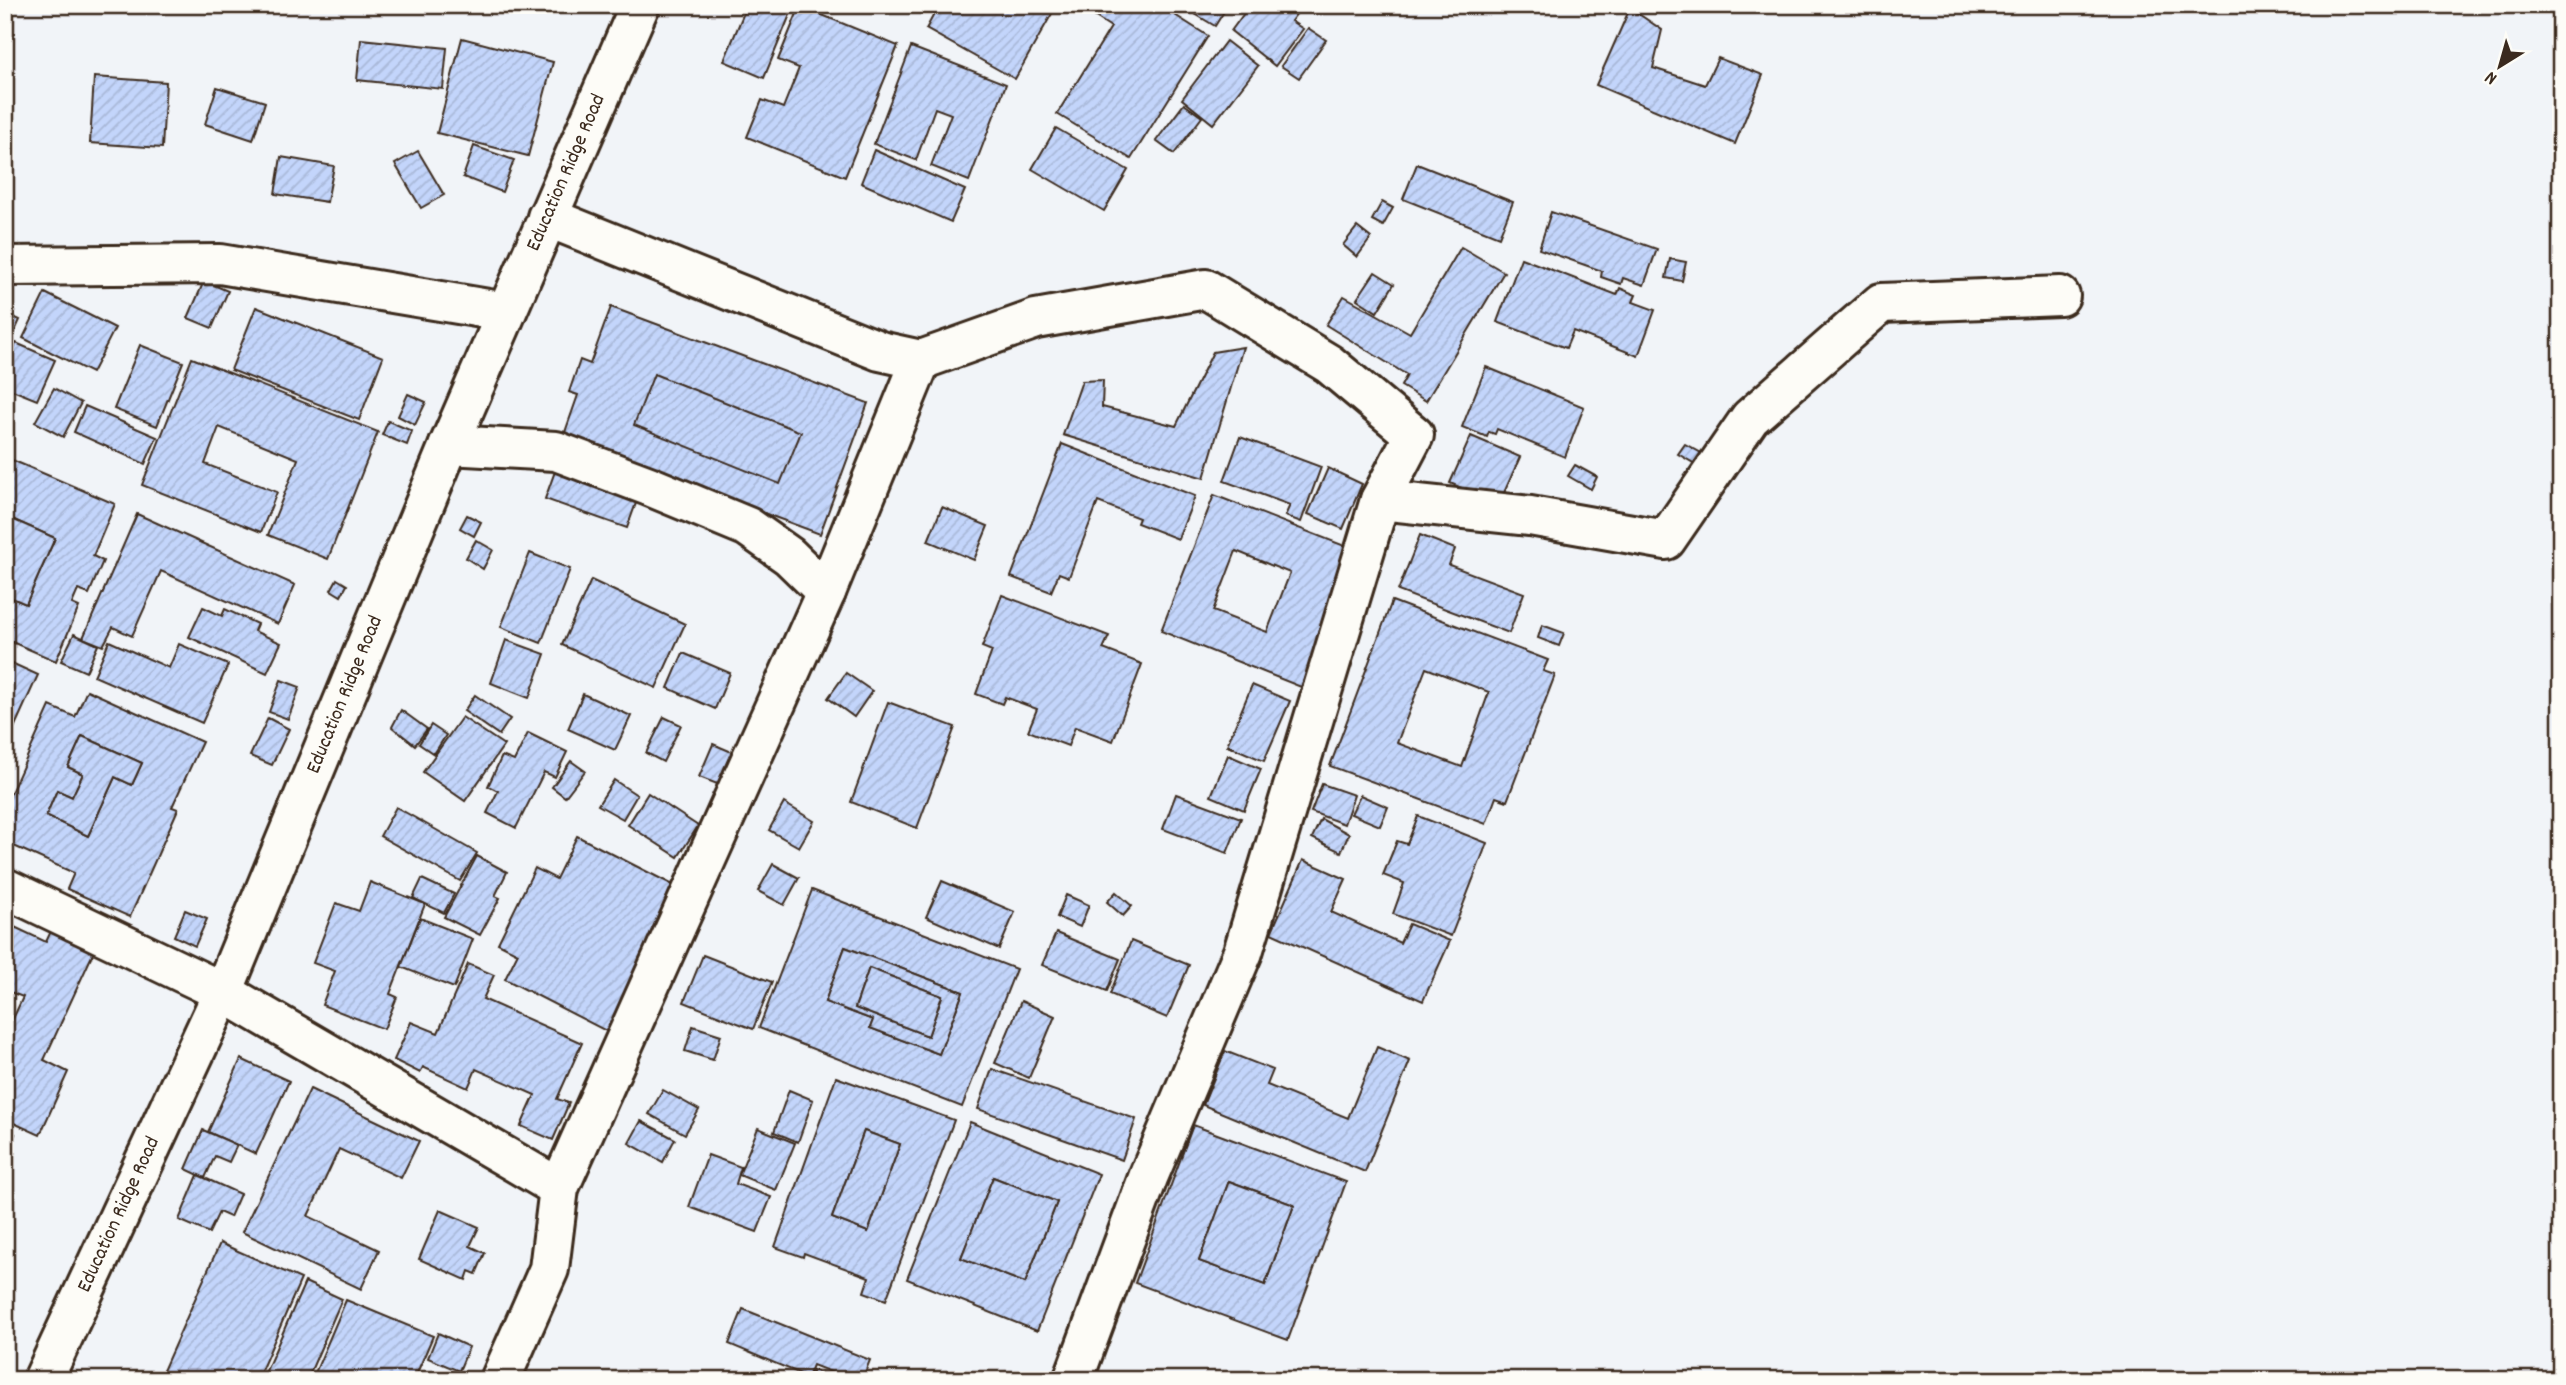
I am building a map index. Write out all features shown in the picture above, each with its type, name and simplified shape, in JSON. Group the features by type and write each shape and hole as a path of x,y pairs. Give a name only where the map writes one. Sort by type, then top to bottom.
{"street":[{"name":"Education Ridge Road","path":"43,1380 223,992 449,445 640,5"},
{"path":"548,217 880,351 921,360 1036,319 1206,289 1329,365 1414,435 1380,500 1243,952 1149,1175 1073,1380"},
{"path":"5,266 220,264 506,312"},
{"path":"1380,500 1530,516 1666,540 1750,418 1881,303 2060,296"},
{"path":"500,1380 549,1269 559,1188 826,592 921,360"},
{"path":"449,445 556,451 649,486 748,527 789,556 826,592"},
{"path":"5,888 223,992 559,1188"}],"building":[{"path":"747,5 794,5 764,78 724,61"},
{"path":"939,5 983,5 986,10 989,5 1045,5 1054,10 1015,79 926,29"},
{"path":"1101,5 1159,5 1208,36 1131,159 1057,114 1111,27 1094,16"},
{"path":"1180,5 1228,5 1215,26"},
{"path":"1250,5 1303,5 1291,21 1303,29 1275,66 1231,31"},
{"path":"800,6 898,46 845,177 747,137 762,100 783,108 799,68 778,60"},
{"path":"1630,8 1662,30 1653,68 1705,85 1718,58 1763,75 1735,144 1596,85"},
{"path":"1308,28 1326,40 1299,78 1281,66"},
{"path":"462,38 553,62 528,156 437,133"},
{"path":"361,39 447,48 443,89 357,80"},
{"path":"1226,41 1258,66 1213,124 1182,99"},
{"path":"911,47 1006,84 969,181 931,166 951,114 935,108 916,160 874,144"},
{"path":"94,77 166,82 162,148 90,143"},
{"path":"217,87 265,102 253,140 205,124"},
{"path":"1184,104 1202,117 1174,154 1156,141"},
{"path":"1056,128 1128,170 1104,211 1032,169"},
{"path":"474,146 514,160 502,192 463,177"},
{"path":"874,150 965,190 951,222 861,183"},
{"path":"418,151 444,195 421,208 395,164"},
{"path":"281,157 334,166 327,202 275,194"},
{"path":"1417,164 1513,202 1499,237 1403,199"},
{"path":"1382,202 1393,208 1383,226 1372,220"},
{"path":"1551,212 1657,249 1644,285 1623,278 1621,284 1601,277 1602,271 1539,249"},
{"path":"1357,227 1371,238 1357,257 1343,245"},
{"path":"1461,247 1504,272 1426,401 1401,386 1407,375 1326,325 1344,296 1410,333"},
{"path":"1521,258 1617,295 1620,288 1636,295 1633,302 1655,310 1638,356 1573,331 1566,348 1497,322"},
{"path":"1670,259 1686,262 1682,281 1666,278"},
{"path":"1375,272 1394,284 1377,312 1357,299"},
{"path":"204,281 228,291 212,328 188,318"},
{"path":"45,293 115,328 92,373 23,338"},
{"path":"256,307 383,357 359,420 231,370"},
{"path":"611,307 868,403 820,534 563,438 578,395 569,392 580,360 590,364"},
{"path":"5,313 20,320 5,353"},
{"path":"16,343 55,360 37,400 5,387 5,369"},
{"path":"140,345 183,362 157,426 114,409"},
{"path":"1243,347 1204,478 1063,435 1082,381 1103,380 1102,407 1176,426 1213,352"},
{"path":"192,358 378,432 328,559 268,535 298,459 219,427 205,464 277,492 261,532 142,485"},
{"path":"1486,367 1584,407 1565,457 1497,429 1495,434 1489,432 1487,437 1462,427"},
{"path":"654,374 801,432 780,484 634,425"},
{"path":"54,388 81,403 63,437 35,422"},
{"path":"408,394 426,402 415,425 398,416"},
{"path":"85,406 157,437 145,464 74,432"},
{"path":"388,421 412,431 407,445 382,435"},
{"path":"1471,436 1520,457 1499,504 1450,483"},
{"path":"1240,437 1321,467 1301,522 1285,516 1290,505 1224,481"},
{"path":"1062,444 1195,496 1178,539 1137,523 1139,518 1098,502 1069,577 1059,573 1051,592 1011,577"},
{"path":"1685,444 1703,454 1697,465 1678,454"},
{"path":"5,457 115,504 93,556 103,561 89,594 78,590 72,604 79,607 56,661 5,639 5,595 26,604 55,538 5,516"},
{"path":"558,463 640,492 627,528 545,499"},
{"path":"1575,465 1597,477 1591,489 1568,476"},
{"path":"1328,468 1362,484 1343,529 1308,514"},
{"path":"1214,495 1355,550 1301,687 1161,631","holes":["1236,551 1290,573 1267,632 1213,611"]},
{"path":"942,507 988,526 974,560 928,541"},
{"path":"137,514 295,585 278,624 161,571 132,636 113,627 103,646 83,638"},
{"path":"467,515 481,522 474,536 460,528"},
{"path":"5,516 55,538 26,604 5,595"},
{"path":"1420,535 1455,549 1449,565 1524,593 1509,633 1398,591"},
{"path":"476,540 493,550 483,569 466,558"},
{"path":"530,553 570,569 541,643 501,627"},
{"path":"337,579 347,585 341,596 331,590"},
{"path":"591,580 685,624 656,688 562,645"},
{"path":"1002,595 1109,636 1103,649 1142,664 1113,741 1075,727 1068,746 1028,731 1037,709 1005,697 1002,704 976,694 992,651 982,647"},
{"path":"1392,601 1548,660 1543,671 1555,675 1507,801 1496,797 1486,824 1330,766","holes":["1426,668 1489,692 1462,767 1397,743"]},
{"path":"203,607 222,616 225,609 257,624 254,631 281,643 267,673 189,637"},
{"path":"1542,625 1564,633 1559,646 1538,638"},
{"path":"74,634 98,645 86,672 61,661"},
{"path":"506,640 545,654 529,698 491,683"},
{"path":"109,641 169,668 179,644 228,665 202,723 94,676"},
{"path":"683,653 730,673 715,709 668,688"},
{"path":"5,660 38,675 5,748"},
{"path":"846,673 872,691 854,717 828,698"},
{"path":"281,680 300,687 288,719 269,712"},
{"path":"1252,685 1290,701 1264,761 1227,745"},
{"path":"87,690 202,742 172,807 178,809 130,917 67,889 74,873 5,842 5,806 50,706 75,717","holes":["82,736 142,763 132,785 115,777 88,836 46,816 57,790 72,797 83,774 68,767"]},
{"path":"583,694 631,716 615,750 568,729"},
{"path":"475,695 510,719 499,735 464,711"},
{"path":"888,702 955,727 917,828 851,802"},
{"path":"401,710 427,729 415,745 392,727"},
{"path":"462,717 504,745 465,801 423,772"},
{"path":"664,717 681,725 663,762 646,753"},
{"path":"268,718 289,729 272,765 250,756"},
{"path":"431,725 446,735 434,754 419,744"},
{"path":"528,733 567,752 555,777 544,772 516,828 487,813 498,791 488,786 502,756 514,761"},
{"path":"82,736 142,763 132,785 115,777 88,836 46,816 57,790 72,797 83,774 68,767"},
{"path":"713,744 739,755 725,787 699,777"},
{"path":"1228,755 1261,769 1244,810 1211,796"},
{"path":"571,761 585,771 565,797 552,787"},
{"path":"614,780 637,795 623,819 598,805"},
{"path":"1322,784 1354,795 1344,824 1311,812"},
{"path":"648,793 698,826 678,857 628,825"},
{"path":"1176,794 1241,818 1227,853 1163,829"},
{"path":"1360,795 1388,807 1380,826 1351,814"},
{"path":"784,803 814,821 799,847 769,830"},
{"path":"396,807 477,853 460,881 380,836"},
{"path":"1418,816 1487,843 1451,936 1393,914 1404,883 1383,875 1397,841 1407,844"},
{"path":"1321,819 1349,834 1341,852 1312,838"},
{"path":"577,836 681,889 608,1032 505,979 518,953 498,943 535,868 556,879"},
{"path":"477,856 507,872 495,896 500,898 480,935 444,917"},
{"path":"1303,860 1346,879 1331,912 1400,943 1409,924 1450,941 1423,1001 1271,933"},
{"path":"773,864 799,878 784,905 758,891"},
{"path":"422,879 454,894 444,913 413,898"},
{"path":"942,881 1015,912 999,949 926,917"},
{"path":"370,882 425,904 390,994 397,997 384,1029 322,1005 335,971 313,963 336,903 359,911"},
{"path":"812,890 1016,969 962,1107 759,1028","holes":["845,947 963,992 939,1054 870,1028 873,1020 825,1002"]},
{"path":"1116,892 1132,906 1123,916 1107,902"},
{"path":"1066,895 1089,905 1080,927 1057,917"},
{"path":"185,910 207,919 195,946 174,936"},
{"path":"420,918 473,939 454,988 401,967"},
{"path":"6,923 46,942 52,929 95,949 44,1060 68,1072 40,1135 5,1119 5,1036 23,997 5,990"},
{"path":"1056,933 1120,959 1107,991 1042,965"},
{"path":"1131,941 1189,965 1167,1018 1110,994"},
{"path":"845,947 963,992 939,1054 870,1028 873,1020 825,1002","holes":["869,968 942,996 928,1036 855,1008"]},
{"path":"703,955 772,982 753,1029 684,1002"},
{"path":"468,964 494,975 483,999 582,1043 557,1099 569,1103 553,1140 521,1126 535,1095 476,1069 468,1088 423,1067 420,1073 394,1060 411,1022 438,1033"},
{"path":"869,968 942,996 928,1036 855,1008"},
{"path":"1021,1001 1055,1016 1029,1078 995,1063"},
{"path":"693,1026 721,1035 713,1060 685,1051"},
{"path":"1377,1047 1410,1061 1365,1172 1203,1105 1225,1051 1273,1070 1267,1085 1348,1118"},
{"path":"241,1059 289,1081 256,1154 208,1132"},
{"path":"992,1069 1136,1119 1122,1160 978,1109"},
{"path":"836,1077 954,1120 886,1300 864,1292 869,1277 804,1253 803,1257 775,1247","holes":["864,1131 900,1144 868,1232 832,1218"]},
{"path":"310,1089 419,1141 401,1178 339,1149 308,1216 379,1250 361,1289 242,1232"},
{"path":"663,1090 699,1110 685,1134 649,1114"},
{"path":"789,1090 813,1100 798,1142 774,1132"},
{"path":"641,1121 675,1139 663,1162 629,1143"},
{"path":"970,1122 1099,1174 1037,1331 907,1279","holes":["993,1177 1057,1202 1025,1283 961,1258"]},
{"path":"1193,1125 1346,1182 1288,1340 1135,1283","holes":["1229,1181 1294,1205 1265,1285 1199,1261"]},
{"path":"758,1128 795,1143 776,1190 739,1175"},
{"path":"5,1130 15,1134 5,1158"},
{"path":"203,1130 237,1145 229,1162 215,1156 205,1178 186,1169"},
{"path":"864,1131 900,1144 868,1232 832,1218"},
{"path":"708,1155 741,1167 736,1184 771,1197 757,1232 689,1207"},
{"path":"198,1175 240,1194 230,1217 219,1212 209,1233 179,1220"},
{"path":"993,1177 1057,1202 1025,1283 961,1258"},
{"path":"1229,1181 1294,1205 1265,1285 1199,1261"},
{"path":"440,1210 479,1227 470,1246 485,1253 476,1274 469,1271 466,1280 419,1259"},
{"path":"220,1243 301,1279 257,1380 176,1380 162,1373"},
{"path":"305,1282 342,1299 307,1380 262,1380"},
{"path":"346,1300 433,1336 414,1380 312,1380"},
{"path":"743,1309 870,1360 862,1380 851,1380 813,1365 808,1377 729,1344"},
{"path":"438,1333 469,1347 459,1371 428,1358"},
{"path":"813,1370 838,1380 809,1380"}]}
